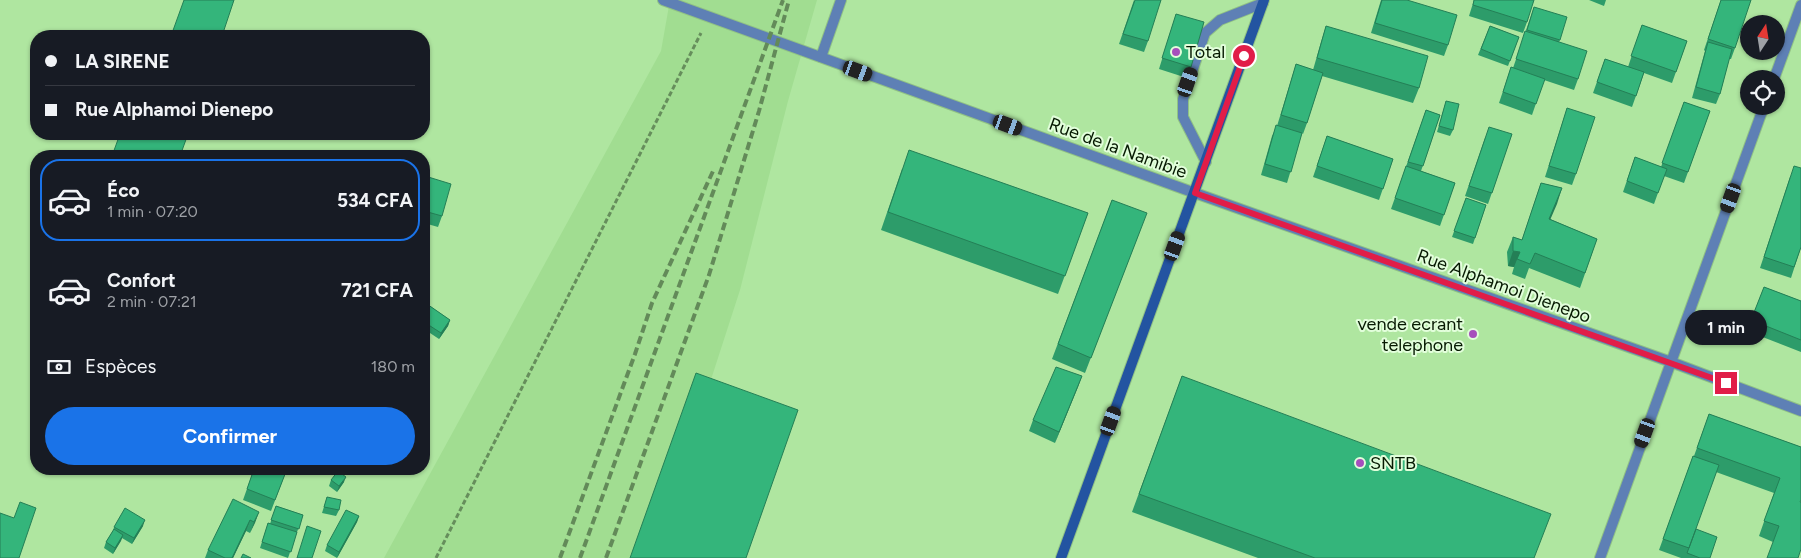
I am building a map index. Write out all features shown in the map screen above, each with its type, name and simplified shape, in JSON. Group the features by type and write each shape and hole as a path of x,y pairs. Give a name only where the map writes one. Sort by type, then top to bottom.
{"main road":[{"path":"1061,558 1264,1"}],"street":[{"name":"Rue de la Namibie","path":"663,0 1195,193"},
{"path":"821,57 842,0"},
{"path":"1206,162 1183,117 1183,99 1205,33 1220,20 1264,1"},
{"path":"1777,70 1801,5"},
{"path":"1600,558 1761,115"},
{"name":"Rue Alphamoi Dienepo","path":"1195,193 1671,362 1801,411"}],"path":[{"path":"436,558 709,16"}],"shaded area":[{"path":"670,0 817,0 788,101 740,290 705,398 629,558 384,558 430,475 661,51"}],"building":[{"path":"184,0 234,0 224,30 173,30"},
{"path":"1135,0 1161,0 1148,41 1123,34"},
{"path":"1382,0 1407,0 1457,15 1448,45 1375,23"},
{"path":"1474,0 1534,0 1527,22 1473,5"},
{"path":"1721,0 1751,0 1746,15 1740,15 1740,33 1735,48 1708,39"},
{"path":"1534,7 1567,17 1560,40 1527,30"},
{"path":"1176,14 1204,22 1191,67 1162,58"},
{"path":"1642,25 1687,41 1676,72 1631,56"},
{"path":"1326,26 1428,56 1419,88 1317,58"},
{"path":"1490,26 1519,37 1510,61 1481,49"},
{"path":"1525,31 1587,51 1578,79 1516,59"},
{"path":"1708,42 1732,49 1720,94 1696,87"},
{"path":"1605,59 1644,72 1636,96 1597,82"},
{"path":"1296,64 1323,73 1307,123 1281,115"},
{"path":"1511,67 1545,79 1536,104 1503,92"},
{"path":"1446,101 1459,104 1453,130 1439,126"},
{"path":"1684,102 1710,111 1688,172 1662,163"},
{"path":"1567,108 1595,117 1576,174 1549,166"},
{"path":"1426,110 1440,115 1423,166 1408,162"},
{"path":"1276,125 1302,133 1291,172 1265,164"},
{"path":"1489,127 1512,134 1492,193 1469,186"},
{"path":"1327,136 1393,159 1383,189 1317,166"},
{"path":"118,140 186,140 182,150 114,150"},
{"path":"909,150 1088,213 1065,276 888,212"},
{"path":"1635,157 1667,169 1658,193 1627,181"},
{"path":"1406,166 1455,183 1444,215 1395,198"},
{"path":"1794,166 1801,168 1801,247 1794,267 1764,257"},
{"path":"430,178 451,184 442,216 430,213"},
{"path":"1541,183 1562,188 1549,219 1597,239 1585,273 1535,253 1530,264 1517,259 1520,252 1513,251 1513,237 1522,240"},
{"path":"1466,198 1486,205 1475,238 1454,231"},
{"path":"1112,200 1147,213 1091,358 1058,344"},
{"path":"1764,287 1801,301 1801,340 1751,320"},
{"path":"430,306 450,320 441,333 430,326"},
{"path":"1056,367 1082,376 1059,432 1033,420"},
{"path":"696,373 798,410 746,558 630,558"},
{"path":"1182,376 1551,514 1534,558 1315,558 1139,494"},
{"path":"1709,414 1801,447 1801,549 1798,558 1767,558 1779,526 1764,521 1780,478 1697,448"},
{"path":"1693,456 1719,465 1689,548 1663,539"},
{"path":"252,475 285,475 275,500 247,489"},
{"path":"335,475 346,477 339,486 331,480"},
{"path":"327,497 341,500 339,510 324,507"},
{"path":"233,499 259,512 254,522 250,520 232,558 225,558 208,550"},
{"path":"20,502 36,508 19,558 0,558 0,513 14,518"},
{"path":"276,506 303,515 299,529 271,520"},
{"path":"125,508 145,520 134,538 114,527"},
{"path":"346,510 359,516 339,552 327,545"},
{"path":"268,523 297,532 291,552 262,542"},
{"path":"307,526 321,531 312,558 297,558"},
{"path":"114,529 123,535 115,548 106,542"},
{"path":"1696,529 1717,537 1710,558 1700,558 1687,553"},
{"path":"243,554 251,558 241,558"}],"railway":[{"path":"580,558 783,0"},
{"path":"606,558 709,275 759,111 789,0"},
{"path":"560,558 652,303 714,169"}],"place":[{"name":"Total","path":"1176,52"},
{"name":"vende ecrant telephone","path":"1473,334"},
{"name":"SNTB","path":"1360,463"}],"route":[{"path":"1244,56 1195,193 1726,383"}]}
